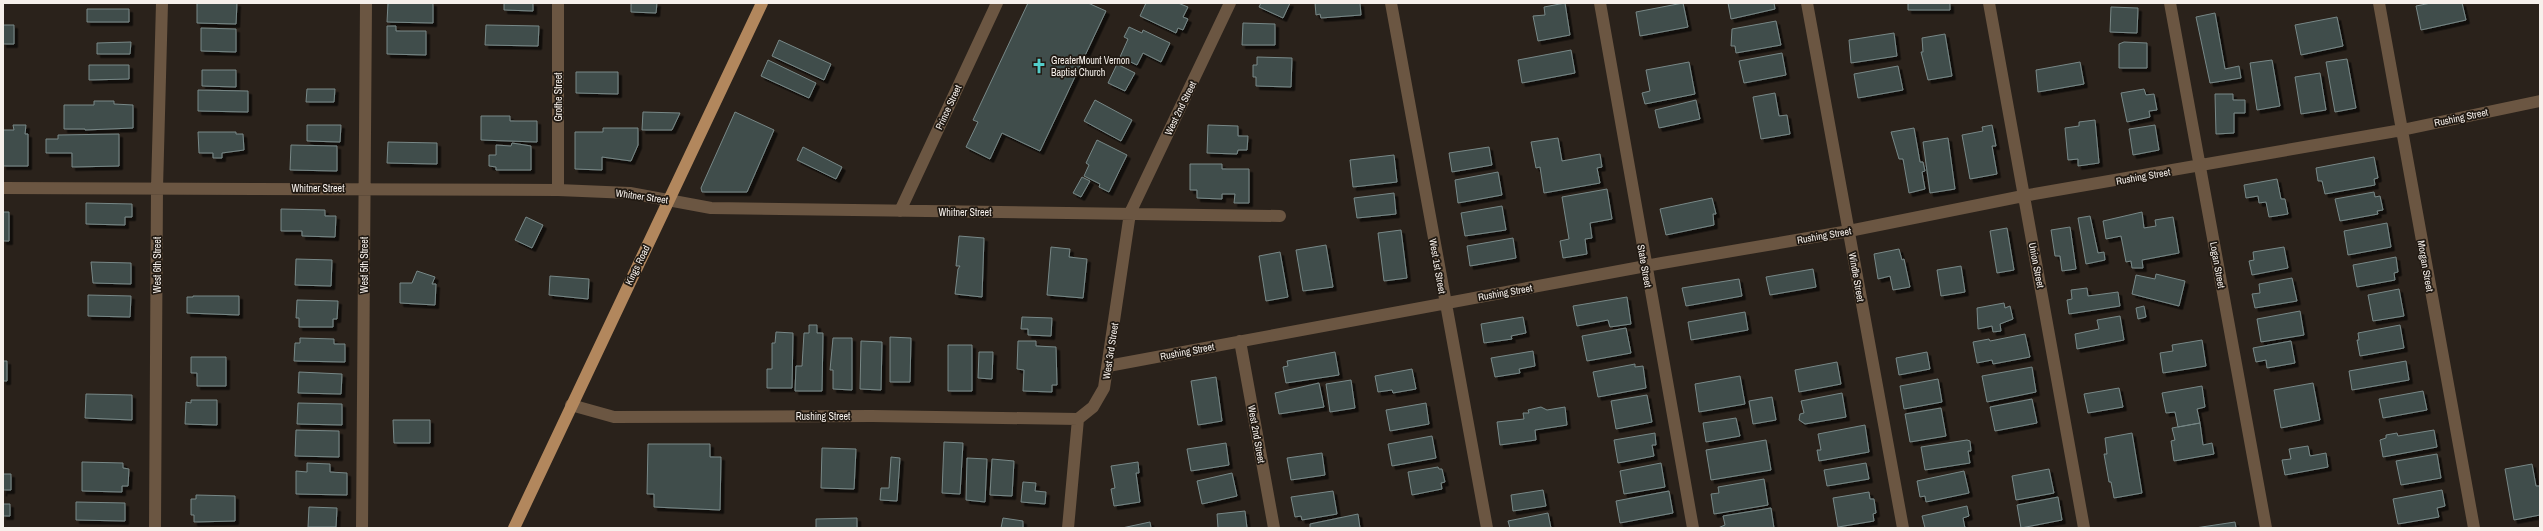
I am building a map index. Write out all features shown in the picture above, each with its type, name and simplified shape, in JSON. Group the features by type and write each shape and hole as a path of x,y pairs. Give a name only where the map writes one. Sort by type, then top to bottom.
{"main road":[{"name":"Kings Road","path":"514,528 762,3"}],"street":[{"name":"West 6th Street","path":"155,528 157,188 162,3"},
{"name":"West 5th Street","path":"362,528 366,3"},
{"name":"Grothe Street","path":"558,3 558,190"},
{"name":"Prince Street","path":"900,211 997,3"},
{"name":"West 2nd Street","path":"1130,213 1230,3"},
{"name":"West 1st Street","path":"1390,3 1486,528"},
{"name":"State Street","path":"1600,3 1645,266 1693,528"},
{"name":"Windle Street","path":"1807,3 1903,528"},
{"name":"Union Street","path":"1989,3 2023,196 2052,343 2084,528"},
{"name":"Logan Street","path":"2170,3 2266,528"},
{"name":"Morgan Street","path":"2379,3 2474,528"},
{"name":"Rushing Street","path":"1108,366 1645,266 1849,231 2023,196 2402,130 2540,101"},
{"name":"Whitner Street","path":"3,188 365,188 558,190 630,193 711,208 1280,216"},
{"name":"West 3rd Street","path":"1078,419 1093,407 1104,388 1130,213"},
{"name":"West 2nd Street","path":"1240,341 1274,528"},
{"name":"Rushing Street","path":"571,405 614,417 872,416 1078,419"},
{"path":"1068,528 1078,419"}],"building":[{"path":"197,3 237,3 236,24 197,23"},
{"path":"388,3 433,3 433,23 387,22"},
{"path":"504,3 533,3 533,11 504,10"},
{"path":"631,3 657,3 656,13 631,12"},
{"name":"GreaterMount Vernon Baptist Church","path":"1028,3 1088,3 1106,11 1040,151 1002,133 990,159 966,147 978,122 973,120"},
{"path":"1146,3 1178,3 1188,7 1183,17 1188,19 1183,30 1178,28 1176,33 1140,16"},
{"path":"1261,3 1290,3 1283,18 1259,7"},
{"path":"1315,3 1360,3 1361,15 1321,18 1320,14 1316,15"},
{"path":"1565,3 1570,35 1538,41 1533,16 1545,15 1544,7"},
{"path":"1683,3 1688,27 1640,36 1636,12"},
{"path":"1728,3 1774,3 1775,9 1731,19"},
{"path":"1908,3 1950,3 1950,10 1908,10"},
{"path":"2431,3 2462,3 2466,20 2421,30 2416,6"},
{"path":"2111,7 2138,8 2137,33 2110,32"},
{"path":"87,9 129,9 129,22 87,22"},
{"path":"2215,13 2225,69 2239,66 2241,78 2210,83 2196,17"},
{"path":"2337,17 2343,46 2301,55 2295,25"},
{"path":"1776,21 1781,45 1736,53 1735,46 1731,46 1732,29"},
{"path":"1243,23 1275,24 1275,45 1242,45"},
{"path":"3,25 14,25 14,44 3,44"},
{"path":"486,25 539,26 538,46 485,45"},
{"path":"387,26 396,26 396,31 426,31 426,55 387,54"},
{"path":"1129,27 1142,33 1143,30 1170,43 1161,62 1143,53 1137,65 1120,57 1128,39 1124,37"},
{"path":"201,28 236,29 236,52 201,51"},
{"path":"1894,33 1897,56 1851,63 1849,40"},
{"path":"1945,34 1952,76 1928,80 1921,52 1923,52 1922,38"},
{"path":"779,40 831,64 824,80 772,56"},
{"path":"131,42 130,54 97,54 97,43"},
{"path":"2124,42 2147,43 2147,68 2119,68 2119,44"},
{"path":"1571,50 1575,73 1522,83 1518,60"},
{"path":"1782,53 1786,75 1744,83 1739,61"},
{"path":"1257,57 1292,58 1291,87 1256,86 1256,77 1253,77 1253,65 1257,65"},
{"path":"2347,59 2356,108 2335,112 2326,62"},
{"path":"768,60 816,83 809,98 761,76"},
{"path":"2272,60 2280,106 2257,110 2250,63"},
{"path":"1689,62 1695,94 1645,104 1642,93 1650,91 1646,70"},
{"path":"2080,62 2084,84 2038,92 2036,70"},
{"path":"1117,64 1135,73 1125,91 1108,83"},
{"path":"89,65 129,65 129,79 89,80"},
{"path":"1898,66 1903,90 1858,98 1854,74"},
{"path":"202,70 236,70 236,87 202,86"},
{"path":"576,72 618,72 618,94 576,93"},
{"path":"2320,73 2326,110 2301,114 2295,77"},
{"path":"307,89 335,89 334,102 306,102"},
{"path":"2144,89 2146,95 2154,94 2157,110 2149,111 2150,117 2127,122 2121,93"},
{"path":"198,90 248,91 248,112 198,111"},
{"path":"1775,93 1779,116 1787,115 1790,134 1761,139 1753,97"},
{"path":"2215,94 2233,94 2233,100 2245,100 2245,113 2234,113 2234,133 2216,134"},
{"path":"1095,100 1132,120 1121,141 1084,121"},
{"path":"1696,100 1700,119 1659,128 1655,110"},
{"path":"94,101 114,101 114,104 133,105 133,128 85,130 64,129 64,105 94,105"},
{"path":"643,112 680,113 672,130 642,130"},
{"path":"735,112 774,130 747,192 702,192 701,188"},
{"path":"481,116 510,116 510,121 537,121 537,142 481,140"},
{"path":"2095,120 2099,163 2078,166 2078,159 2068,160 2065,128 2079,126 2079,122"},
{"path":"13,125 26,125 25,134 28,134 28,166 3,166 3,130 14,130"},
{"path":"307,125 341,125 340,142 307,141"},
{"path":"1208,125 1238,126 1238,136 1248,136 1247,150 1238,150 1237,154 1207,153"},
{"path":"1992,125 1996,146 1992,146 1997,174 1970,179 1962,135 1983,131 1982,127"},
{"path":"2155,125 2159,150 2133,155 2129,129"},
{"path":"603,128 638,128 638,145 631,161 602,157 602,170 575,169 575,132 603,132"},
{"path":"1914,128 1920,162 1923,162 1925,171 1922,172 1925,189 1909,193 1903,159 1899,159 1891,132"},
{"path":"198,132 236,132 236,134 243,134 244,150 222,153 222,158 213,158 213,153 199,153"},
{"path":"119,134 119,166 72,167 72,153 46,153 46,139 58,139 58,135"},
{"path":"1558,138 1562,161 1600,154 1602,167 1597,168 1600,183 1544,193 1540,167 1536,168 1531,142"},
{"path":"1948,138 1955,189 1930,193 1923,142"},
{"path":"1097,140 1127,155 1109,192 1099,187 1100,184 1084,176 1089,165 1086,163"},
{"path":"388,142 437,143 437,164 387,163"},
{"path":"512,143 531,146 531,170 496,170 496,167 489,166 489,155 496,155 496,145 511,146"},
{"path":"291,145 337,146 337,171 290,170"},
{"path":"803,147 842,167 836,179 797,160"},
{"path":"1489,147 1492,165 1452,172 1449,153"},
{"path":"1394,155 1397,182 1353,187 1350,160"},
{"path":"2374,157 2378,178 2374,179 2375,185 2325,194 2322,181 2318,181 2316,168"},
{"path":"1190,164 1222,164 1222,169 1249,169 1249,203 1234,203 1235,194 1222,194 1222,199 1197,198 1197,190 1190,190"},
{"path":"1498,172 1502,195 1458,203 1455,180"},
{"path":"1082,177 1090,181 1081,197 1073,193"},
{"path":"2277,179 2281,199 2285,199 2288,214 2269,217 2266,202 2259,203 2258,196 2246,198 2244,185"},
{"path":"1607,189 1612,219 1590,223 1592,238 1585,239 1587,254 1563,258 1560,241 1569,239 1562,197"},
{"path":"2374,192 2375,197 2380,196 2383,210 2377,211 2378,214 2340,221 2335,199"},
{"path":"1394,193 1396,214 1357,218 1354,198"},
{"path":"1712,198 1716,214 1713,214 1714,225 1666,235 1660,209"},
{"path":"86,203 132,204 132,217 125,217 125,225 86,224"},
{"path":"1502,206 1506,230 1465,236 1461,213"},
{"path":"281,209 325,210 325,216 336,216 335,237 302,236 302,231 281,231"},
{"path":"3,212 9,212 9,241 3,241"},
{"path":"2142,212 2144,228 2156,226 2155,220 2173,217 2179,253 2142,260 2143,268 2132,268 2131,261 2126,262 2121,236 2106,239 2103,221"},
{"path":"2090,216 2098,253 2104,252 2105,260 2086,264 2078,218"},
{"path":"526,217 543,225 532,248 515,240"},
{"path":"2387,223 2391,247 2348,255 2344,231"},
{"path":"2070,227 2076,269 2062,271 2060,256 2055,256 2051,230"},
{"path":"2007,228 2014,270 1997,273 1990,231"},
{"path":"1401,230 1407,278 1384,281 1378,233"},
{"path":"959,236 984,238 982,297 955,294 958,269 960,266 956,266"},
{"path":"1513,238 1516,258 1470,266 1467,246"},
{"path":"1326,245 1333,287 1303,291 1296,250"},
{"path":"1051,247 1070,249 1069,257 1087,259 1083,298 1047,295"},
{"path":"2284,247 2288,268 2252,275 2249,261 2254,260 2253,252"},
{"path":"1899,249 1902,260 1904,259 1910,287 1893,290 1890,276 1878,279 1874,254"},
{"path":"1280,252 1288,297 1266,301 1259,256"},
{"path":"2396,257 2398,272 2394,273 2395,280 2357,287 2353,265"},
{"path":"296,259 332,260 331,286 295,285"},
{"path":"91,262 131,263 131,284 93,283"},
{"path":"1961,266 1965,292 1941,296 1937,270"},
{"path":"1813,269 1816,287 1770,295 1766,277"},
{"path":"417,271 435,277 432,284 436,284 435,305 400,303 400,283 412,283"},
{"path":"2156,274 2185,281 2179,306 2132,294 2136,275 2155,279"},
{"path":"550,276 589,279 588,299 549,295"},
{"path":"2292,278 2297,301 2255,308 2252,294 2260,293 2259,284"},
{"path":"1739,279 1742,296 1686,306 1682,288"},
{"path":"2087,288 2088,296 2118,292 2120,306 2069,314 2067,300 2072,299 2071,290"},
{"path":"2399,289 2404,316 2373,321 2368,295"},
{"path":"88,295 131,296 130,317 88,316"},
{"path":"239,296 239,315 187,313 187,297"},
{"path":"1627,297 1631,324 1610,327 1608,320 1577,326 1573,306"},
{"path":"297,300 338,301 337,319 333,319 333,327 299,327 299,318 296,318"},
{"path":"2004,303 2005,308 2010,306 2013,319 2000,324 2001,331 1993,332 1992,326 1978,329 1977,308"},
{"path":"2144,306 2146,317 2138,319 2136,308"},
{"path":"2300,311 2304,335 2261,342 2257,319"},
{"path":"1745,312 1748,330 1691,340 1688,322"},
{"path":"2120,316 2124,340 2077,349 2075,334 2099,329 2097,320"},
{"path":"1022,317 1052,318 1051,336 1028,335 1028,329 1021,329"},
{"path":"1523,317 1526,333 1511,336 1512,339 1484,343 1481,324"},
{"path":"809,325 817,325 817,333 823,333 822,391 795,391 796,366 802,366 804,333 809,333"},
{"path":"2400,325 2404,348 2360,356 2357,340 2359,340 2358,333"},
{"path":"1626,328 1631,353 1587,361 1582,336"},
{"path":"776,332 793,333 792,388 767,388 767,369 772,369 772,343 775,343"},
{"path":"2025,334 2030,357 1993,364 1992,360 1977,363 1973,342 1989,339 1990,341"},
{"path":"890,337 911,338 910,382 890,382"},
{"path":"300,338 334,339 334,344 345,344 345,362 294,361 295,343 300,343"},
{"path":"833,338 852,338 852,390 833,389 833,370 830,370"},
{"path":"2202,340 2206,366 2163,373 2160,353 2173,351 2172,345"},
{"path":"861,341 882,342 881,390 860,389"},
{"path":"1018,341 1036,341 1036,346 1056,347 1057,385 1052,385 1052,392 1023,391 1024,370 1017,369"},
{"path":"2291,341 2295,363 2267,368 2266,360 2256,362 2253,348"},
{"path":"948,345 972,345 972,391 948,391"},
{"path":"1533,351 1535,366 1519,369 1520,373 1495,377 1491,358"},
{"path":"979,352 993,352 992,379 978,378"},
{"path":"1335,352 1339,375 1286,383 1283,367 1288,366 1287,361"},
{"path":"1927,352 1930,369 1899,375 1896,358"},
{"path":"191,357 226,357 226,386 197,386 197,373 191,373"},
{"path":"3,361 7,361 7,381 3,381"},
{"path":"2406,361 2409,380 2352,390 2349,371"},
{"path":"1837,362 1841,384 1799,392 1795,370"},
{"path":"1635,364 1635,367 1643,366 1646,388 1598,397 1593,372"},
{"path":"2032,367 2036,392 1987,402 1982,376"},
{"path":"1412,369 1416,389 1393,393 1392,390 1378,392 1375,376"},
{"path":"299,372 342,374 341,394 298,393"},
{"path":"1740,376 1745,404 1699,412 1695,384"},
{"path":"1216,377 1222,421 1198,425 1191,381"},
{"path":"1938,379 1942,402 1904,409 1900,386"},
{"path":"1351,380 1355,408 1330,412 1326,384"},
{"path":"1319,383 1324,407 1279,414 1275,393"},
{"path":"2313,383 2320,420 2281,428 2274,390"},
{"path":"2202,386 2205,407 2197,409 2200,423 2178,427 2175,412 2166,413 2162,393"},
{"path":"2119,388 2123,407 2088,413 2084,394"},
{"path":"2423,391 2427,410 2383,418 2379,399"},
{"path":"1842,393 1846,417 1805,424 1799,420 1800,414 1804,413 1801,401"},
{"path":"86,394 132,395 132,420 85,418"},
{"path":"1647,395 1652,422 1616,429 1611,401"},
{"path":"1772,397 1776,420 1753,424 1749,401"},
{"path":"2032,399 2037,423 1995,431 1990,407"},
{"path":"191,400 217,400 217,425 185,424 186,402 191,403"},
{"path":"298,403 342,404 342,425 297,424"},
{"path":"1426,403 1429,424 1390,431 1386,410"},
{"path":"1541,407 1547,410 1565,407 1567,425 1535,430 1536,440 1500,445 1497,422 1524,419 1523,413 1529,413 1528,410"},
{"path":"1941,408 1946,436 1910,442 1905,414"},
{"path":"1736,418 1740,436 1706,442 1703,423"},
{"path":"393,420 430,420 430,443 394,443"},
{"path":"2200,423 2203,445 2212,443 2214,454 2174,461 2171,441 2175,440 2172,428"},
{"path":"1865,425 1869,452 1819,461 1817,450 1821,450 1818,434"},
{"path":"296,430 339,431 339,457 295,456"},
{"path":"2434,430 2437,447 2383,457 2380,440 2386,438 2386,435 2397,433 2398,436"},
{"path":"1655,433 1656,445 1652,445 1654,456 1618,463 1614,440"},
{"path":"2132,433 2142,493 2114,498 2111,482 2109,482 2104,454 2107,454 2105,438"},
{"path":"1432,436 1436,458 1392,466 1388,444"},
{"path":"1766,440 1771,470 1711,480 1706,450"},
{"path":"1967,440 1970,441 1971,451 1968,451 1970,463 1925,470 1921,447"},
{"path":"944,442 963,443 960,494 942,493"},
{"path":"1226,443 1229,465 1191,471 1187,449"},
{"path":"648,444 710,444 710,457 721,457 720,510 654,507 654,494 647,494"},
{"path":"2308,446 2310,456 2326,453 2328,467 2285,475 2282,460 2291,459 2289,449"},
{"path":"822,448 856,449 854,489 821,488"},
{"path":"1322,453 1325,475 1291,480 1287,458"},
{"path":"2437,454 2441,478 2401,485 2396,461"},
{"path":"891,457 900,458 897,501 880,500 881,488 889,488"},
{"path":"967,458 987,459 985,502 966,500"},
{"path":"992,459 1014,461 1012,496 990,495"},
{"path":"82,462 123,463 123,468 129,469 128,486 122,486 122,492 82,491"},
{"path":"1138,462 1139,473 1136,473 1140,502 1114,506 1111,489 1115,488 1111,466"},
{"path":"307,463 330,464 330,472 347,473 347,495 296,494 296,471 307,472"},
{"path":"1661,463 1665,487 1624,494 1620,471"},
{"path":"1866,463 1869,479 1827,486 1824,470"},
{"path":"2532,464 2536,486 2540,486 2540,515 2514,520 2505,469"},
{"path":"1438,467 1439,469 1442,469 1445,482 1441,483 1442,489 1412,495 1408,472"},
{"path":"2049,469 2054,493 2016,500 2012,476"},
{"path":"1964,471 1969,493 1926,502 1925,496 1920,497 1917,481"},
{"path":"1232,473 1237,496 1202,504 1197,481"},
{"path":"3,474 11,474 11,490 3,490"},
{"path":"1764,479 1768,505 1714,514 1711,494 1719,493 1718,487"},
{"path":"1023,482 1036,483 1035,491 1046,492 1045,504 1021,502"},
{"path":"1543,490 1546,506 1513,511 1511,495"},
{"path":"2442,490 2445,506 2437,508 2439,517 2398,524 2393,499"},
{"path":"1333,491 1337,514 1302,520 1301,516 1295,517 1291,497"},
{"path":"1669,491 1673,513 1620,523 1616,501"},
{"path":"1869,492 1870,499 1874,499 1876,513 1873,514 1874,521 1838,527 1833,498"},
{"path":"196,495 235,496 235,521 194,522 194,515 191,515 191,499 196,499"},
{"path":"2058,497 2062,520 2021,528 2017,505"},
{"path":"76,502 125,503 125,521 76,520"},
{"path":"3,504 10,504 10,516 3,516"},
{"path":"1967,506 1969,516 1963,518 1965,528 1925,528 1922,516"},
{"path":"309,507 337,508 336,527 308,527"},
{"path":"1771,508 1774,528 1718,528 1725,525 1723,516"},
{"path":"1245,511 1247,528 1218,528 1217,514"},
{"path":"1548,513 1551,528 1510,528 1508,521"},
{"path":"1358,514 1360,528 1310,528 1310,524"},
{"path":"857,518 857,528 816,528 816,519"},
{"path":"1003,518 1023,521 1023,528 1001,528"},
{"path":"1150,522 1151,528 1122,528"},
{"path":"2235,522 2236,528 2195,528"}],"place":[{"name":"GreaterMount Vernon Baptist Church","path":"1039,66"}]}
